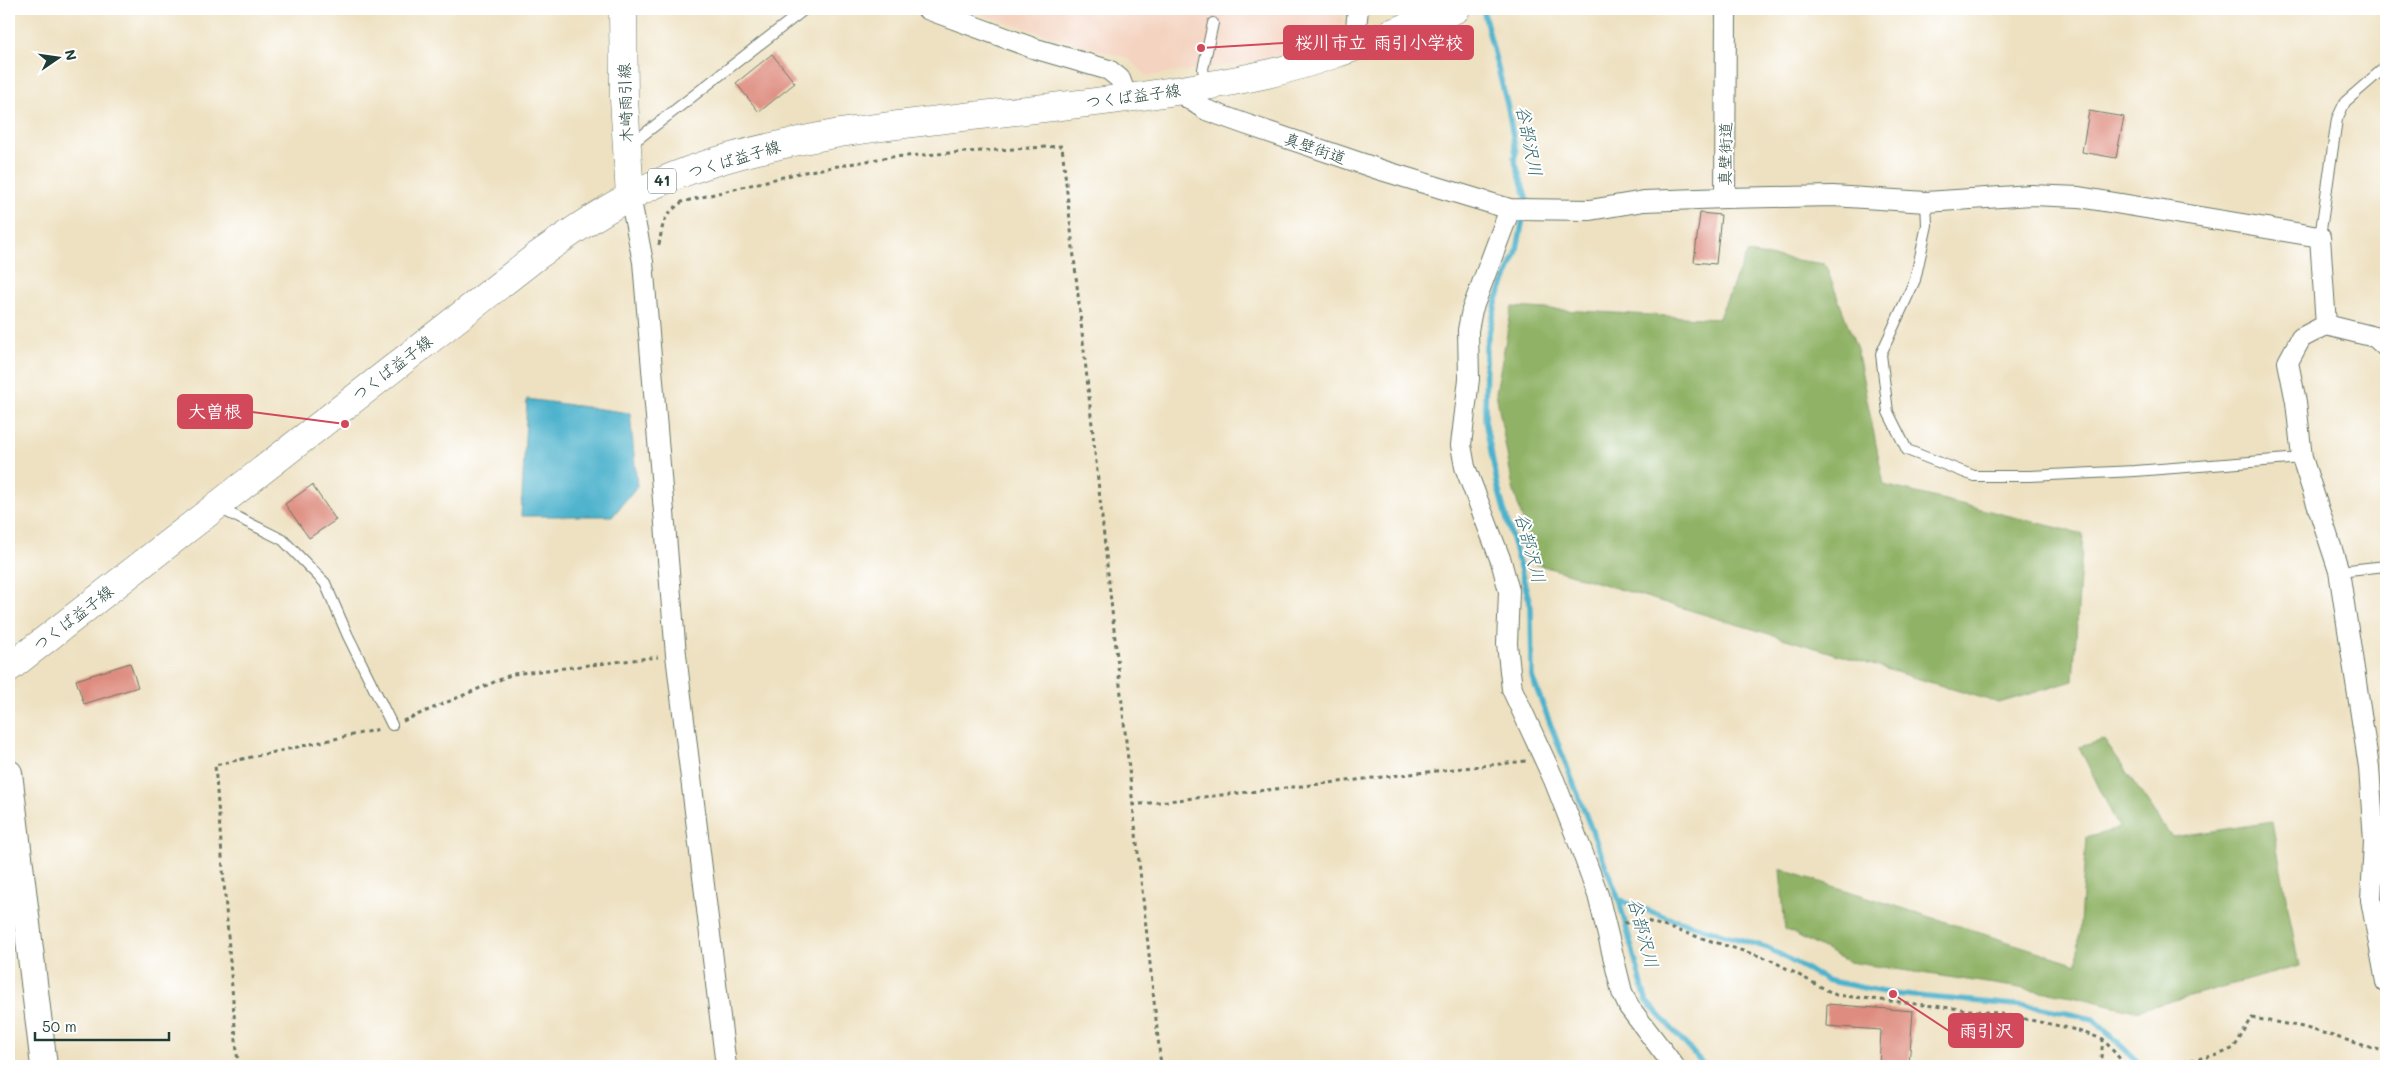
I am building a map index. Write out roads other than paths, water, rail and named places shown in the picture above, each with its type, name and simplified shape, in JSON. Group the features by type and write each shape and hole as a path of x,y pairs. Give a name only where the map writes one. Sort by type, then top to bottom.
{"main road":[{"name":"木崎雨引線","path":"623,9 630,196"},
{"name":"つくば益子線","path":"9,668 537,256 588,221 630,196 700,168 792,141 898,124 1177,91 1269,73 1354,46 1456,9"}],"street":[{"path":"927,9 1032,48 1109,70 1120,79 1127,98"},
{"path":"1354,46 1358,9"},
{"name":"真壁街道","path":"1177,91 1206,110 1245,124 1381,170 1520,210 1590,210 1644,200 1725,198 1726,9"},
{"path":"1725,198 1833,196 1926,202 2031,195 2080,197 2320,237 2326,325"},
{"path":"630,196 642,262 676,655 726,1066"},
{"path":"1520,210 1472,310 1468,330 1469,379 1461,445 1465,467 1501,560 1509,591 1507,644 1512,689 1554,780 1582,851 1606,925 1622,992 1629,1007 1674,1066"},
{"path":"2386,347 2375,337 2326,325 2302,338 2288,362 2296,402 2302,458 2339,571 2369,767 2374,842 2371,900 2386,982"},
{"path":"9,773 44,1066"}],"lane":[{"path":"627,147 805,9"},
{"path":"1206,86 1203,69 1212,23"},
{"path":"2320,237 2337,119 2345,102 2383,69 2386,64"},
{"path":"1926,202 1927,225 1915,280 1881,354 1888,412 1906,450 1974,476 2030,476 2135,471 2302,458"},
{"path":"216,506 283,540 325,583 348,636 392,725"},
{"path":"2339,571 2386,566"}],"water":[{"path":"527,399 630,413 637,486 613,516 521,516"}],"waterway":[{"name":"谷部沢川","path":"1483,9 1508,108 1516,153 1514,158 1527,200 1516,254 1497,299 1486,346 1485,420 1498,488 1531,607 1532,677 1619,900 1646,1000 1705,1066"},
{"path":"1619,900 1669,918 1768,948 1826,980 1893,994 2038,1007 2093,1019 2142,1066"}],"place":[{"name":"桜川市立 雨引小学校","path":"1201,48"},
{"name":"大曽根","path":"345,424"},
{"name":"雨引沢","path":"1893,994"}]}
